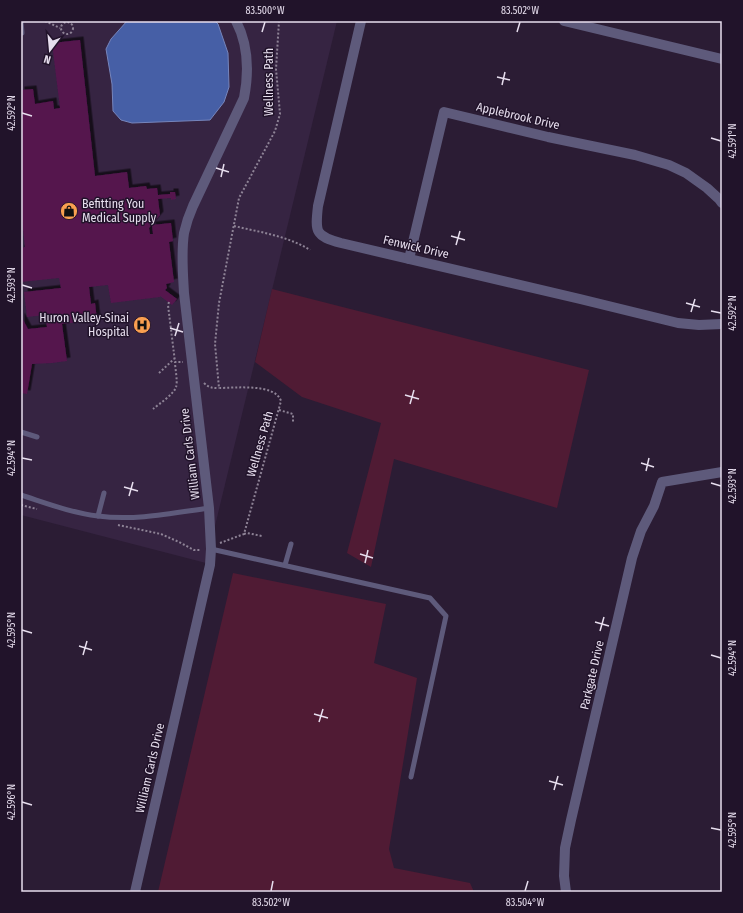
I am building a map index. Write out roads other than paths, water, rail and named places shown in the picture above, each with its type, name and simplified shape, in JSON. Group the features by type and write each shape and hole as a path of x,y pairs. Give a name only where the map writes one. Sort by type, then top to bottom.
{"street":[{"name":"William Carls Drive","path":"135,892 210,565 211,548 209,508 184,293 183,245 187,220 244,98 246,84 245,48 242,34 236,21"},
{"name":"Fenwick Drive","path":"361,21 318,206 316,228 322,235 327,239 341,243 678,322 699,325 722,324"},
{"path":"564,21 722,59"},
{"name":"Applebrook Drive","path":"409,259 444,112 548,137 635,155 670,165 686,173 707,188 722,203"},
{"name":"Parkgate Drive","path":"566,892 564,876 565,848 632,558 641,531 654,506 662,482 722,472"}],"lane":[{"path":"21,21 22,33"},
{"path":"21,432 37,437"},
{"path":"98,516 104,493"},
{"path":"21,495 82,513 117,518 139,517 209,508"},
{"path":"285,565 291,544"},
{"path":"211,548 430,598 446,616 411,777"}],"water":[{"path":"127,21 215,21 218,24 228,53 229,87 224,102 210,120 132,123 121,120 113,111 112,84 106,49 111,39"}],"place":[{"name":"Befitting You Medical Supply","path":"69,211"},
{"name":"Huron Valley-Sinai Hospital","path":"142,325"}]}
